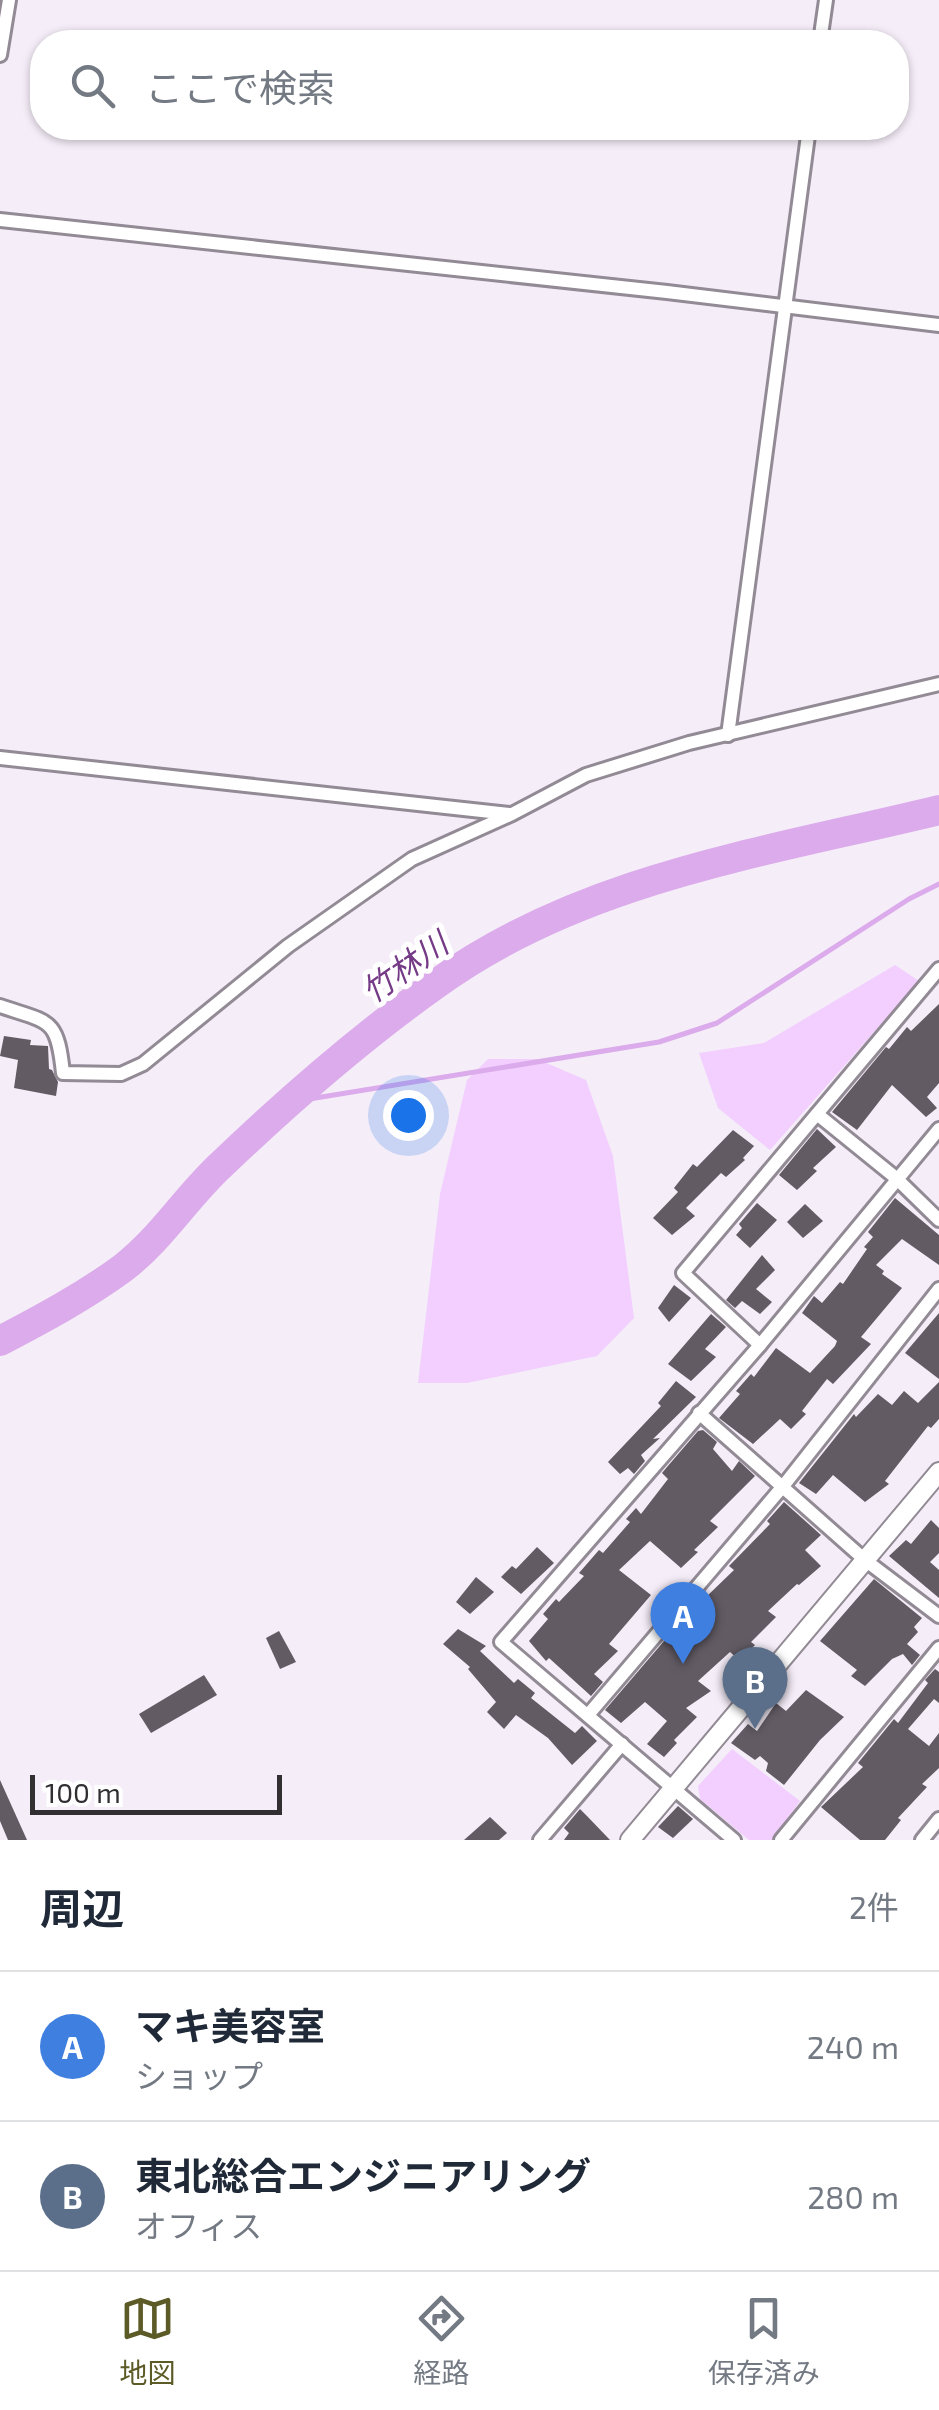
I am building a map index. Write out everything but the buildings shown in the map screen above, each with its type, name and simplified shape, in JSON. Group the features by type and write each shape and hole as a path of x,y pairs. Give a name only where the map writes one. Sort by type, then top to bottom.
{"street":[{"path":"0,56 9,0"},
{"path":"822,30 826,0"},
{"path":"728,735 808,140"},
{"path":"0,220 939,325"},
{"path":"0,1006 46,1022 54,1030 59,1037 63,1073 121,1074 143,1064 288,946 412,860 512,814 586,774 688,743 939,684"},
{"path":"0,758 512,814"},
{"path":"760,1344 683,1273 939,969"},
{"path":"817,1114 896,1178 939,1220"},
{"path":"734,1840 502,1642 760,1344 939,1129"},
{"path":"588,1715 784,1485 939,1288"},
{"path":"699,1413 865,1560 939,1616"},
{"path":"630,1840 939,1472"},
{"path":"780,1840 939,1648"},
{"path":"540,1840 622,1744"},
{"path":"922,1840 939,1819"}],"shaded area":[{"path":"895,965 919,981 770,1150 718,1108 699,1053 764,1043"},
{"path":"488,1059 537,1059 586,1080 613,1156 634,1318 597,1356 467,1383 418,1383 440,1194 467,1080"},
{"path":"732,1749 800,1801 772,1840 749,1840 700,1799 698,1786"}],"waterway":[{"name":"竹林川","path":"0,1341 123,1268 150,1244 209,1177 299,1093 408,1005 492,948 552,918 678,873 939,810"},
{"path":"291,1102 659,1042 717,1023 909,899 939,884"}],"place":[{"name":"マキ美容室","path":"683,1664"},
{"name":"東北総合エンジニアリング","path":"755,1729"}]}
